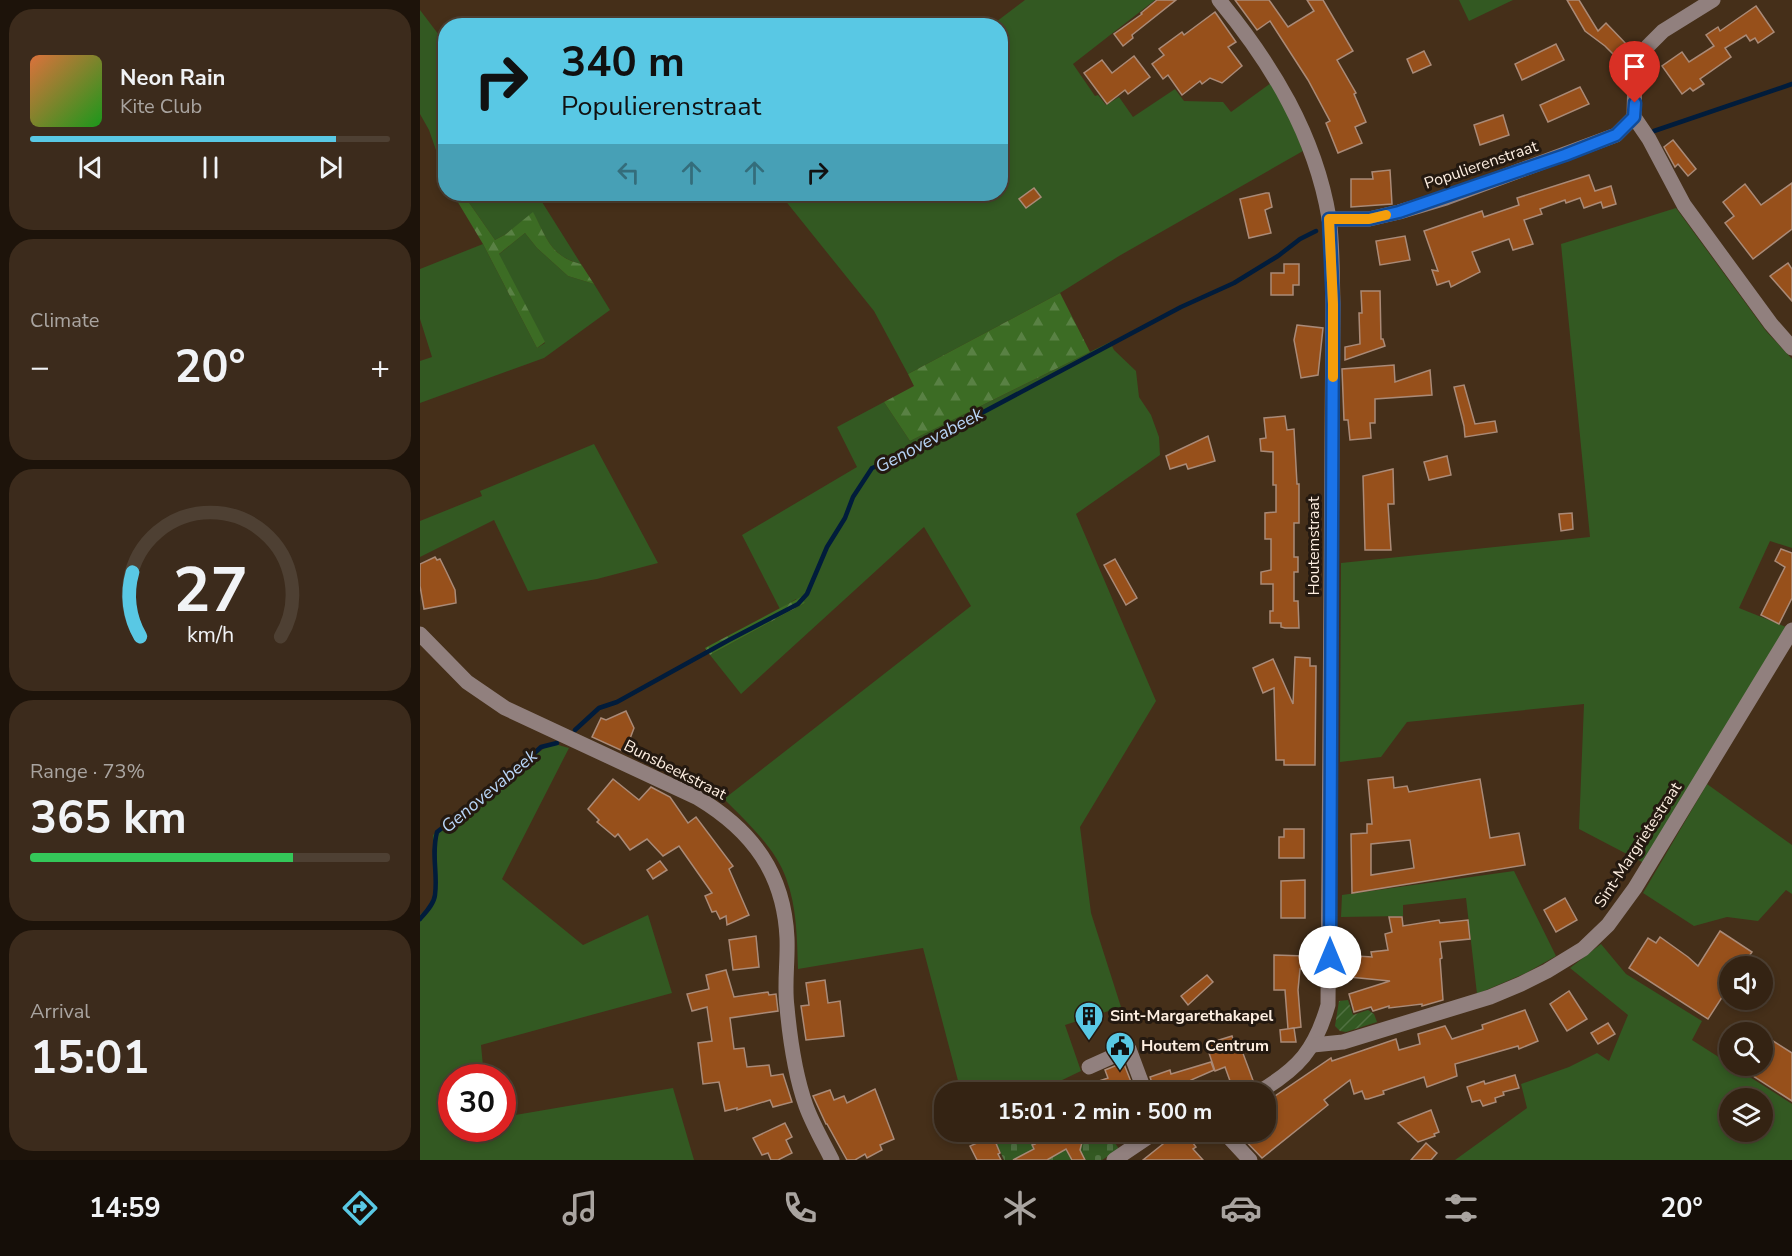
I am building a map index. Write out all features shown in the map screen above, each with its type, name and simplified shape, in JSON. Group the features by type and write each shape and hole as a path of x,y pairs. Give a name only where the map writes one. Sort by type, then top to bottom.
{"street":[{"name":"Houtemstraat","path":"1219,0 1265,60 1300,124 1319,175 1329,219 1333,304 1330,980 1328,1005 1313,1045 1291,1071 1274,1082"},
{"path":"1713,0 1693,6 1648,46 1635,70 1634,117 1684,205 1771,324 1792,348"},
{"name":"Populierenstraat","path":"1329,219 1369,219 1446,198 1616,135 1634,117"},
{"name":"Sint-Margrietestraat","path":"1313,1045 1343,1042 1490,997 1547,971 1582,950 1608,925 1635,888 1792,630"},
{"name":"Bunsbeekstraat","path":"420,634 467,682 505,708 698,798 730,820 754,844 774,875 784,908 787,938 786,1004 797,1073 806,1106 832,1160"},
{"path":"1089,1067 1129,1049 1141,1082"},
{"path":"1114,1160 1141,1142"},
{"path":"1233,1142 1250,1160"}],"green space":[{"path":"1025,0 1155,0 1073,64 1095,96 1098,95 1106,105 1119,97 1133,117 1175,89 1184,101 1223,102 1231,112 1271,83 1288,113 1303,151 1119,256 1060,293 908,374 874,311 786,201 1008,201 1008,18 1001,18"},
{"path":"1459,0 1513,0 1469,21"},
{"path":"420,10 438,34 438,156 429,130 420,114"},
{"path":"457,201 468,201 495,240 533,212 546,238 556,251 571,261 581,264 594,284 568,276 537,248 525,233 499,254 545,342 537,348 483,244"},
{"path":"468,201 541,201 581,264 571,261 556,251 546,238 533,213 495,240"},
{"path":"1676,208 1766,331 1792,359 1792,548 1770,541 1739,608 1786,627 1644,863 1579,829 1584,704 1407,722 1381,757 1340,762 1341,563 1590,537 1561,244"},
{"path":"525,233 537,248 568,276 594,284 610,310 544,358 420,403 420,361 432,357 420,319 420,269 483,244 537,348 545,343 498,255"},
{"path":"1060,293 1090,352 910,441 884,402 914,386 908,374"},
{"path":"1110,342 1114,350 1136,371 1139,397 1151,415 1159,437 1160,455 1076,514 1156,701 1080,827 1091,913 1121,1007 1065,1025 1081,1071 1058,1082 958,1082 923,948 798,969 794,912 786,878 760,836 724,799 971,606 924,527 741,694 710,655 805,603 796,599 780,609 742,535 857,467 837,427 884,402 910,441"},
{"path":"594,444 658,563 597,579 528,591 494,520 420,557 420,521 482,496 480,491"},
{"path":"801,597 805,603 710,655 705,648"},
{"path":"551,743 569,748 502,879 583,945 648,915 672,993 481,1045 483,1064 438,1064 438,1142 516,1142 516,1115 673,1088 694,1160 420,1160 420,915 435,900 433,835"},
{"path":"1707,784 1792,845 1792,894 1786,890 1758,921 1727,917 1694,926 1643,893"},
{"path":"1514,871 1556,956 1526,973 1477,994 1466,898 1403,905 1403,916 1341,917 1342,895"},
{"path":"1601,944 1626,974 1702,1021 1692,1040 1719,1057 1719,1076 1748,1076 1767,1088 1719,1088 1719,1142 1773,1142 1773,1092 1792,1104 1792,1160 1455,1160 1527,1108 1521,1084 1569,1067 1597,1053 1609,1061 1628,1015 1570,968"},
{"path":"1348,1000 1353,1015 1368,1010 1374,1014 1377,1022 1346,1032 1340,1031 1335,1026 1339,1001"},
{"path":"996,1142 1114,1142 1119,1149 1102,1160 1004,1160"}],"building":[{"path":"1157,0 1176,0 1132,35 1133,38 1123,46 1114,34"},
{"path":"1235,0 1269,0 1288,27 1314,11 1307,0 1323,0 1353,51 1337,60 1356,93 1354,94 1366,122 1355,127 1362,143 1338,153 1326,123 1330,121 1308,80 1270,21 1257,30"},
{"path":"1567,0 1579,0 1598,31 1606,23 1629,47 1617,58 1585,31"},
{"path":"1756,6 1774,32 1758,43 1755,38 1750,41 1746,35 1725,48 1731,57 1700,79 1704,84 1693,91 1690,88 1682,94 1662,66 1682,52 1689,62 1714,46 1706,35 1718,27 1720,31"},
{"path":"1215,12 1236,42 1228,47 1242,66 1222,83 1210,78 1202,84 1200,81 1182,95 1168,75 1163,79 1152,64 1164,55 1159,49 1182,32 1184,35"},
{"path":"1556,44 1564,60 1522,80 1515,64"},
{"path":"1424,51 1431,65 1413,73 1407,59"},
{"path":"1134,56 1150,77 1128,94 1125,90 1107,104 1084,73 1102,60 1112,73"},
{"path":"1580,87 1589,104 1548,122 1540,105"},
{"path":"1503,115 1509,135 1480,145 1474,125"},
{"path":"1673,140 1696,169 1688,176 1678,164 1675,167 1664,147"},
{"path":"1390,170 1392,204 1351,207 1351,179 1373,179 1372,172"},
{"path":"1589,175 1595,191 1611,186 1616,204 1603,208 1601,202 1584,208 1580,198 1566,203 1565,200 1540,209 1542,214 1524,220 1533,244 1513,250 1509,239 1472,252 1480,272 1451,287 1449,281 1437,285 1432,270 1438,271 1424,231 1482,211 1484,217 1519,205 1517,198"},
{"path":"1792,183 1792,229 1753,259 1725,223 1734,216 1723,202 1745,184 1761,205"},
{"path":"1034,188 1041,197 1026,208 1019,199"},
{"path":"1269,193 1272,207 1265,210 1271,233 1249,238 1240,199"},
{"path":"1405,236 1410,260 1380,265 1376,241"},
{"path":"1788,263 1792,269 1792,301 1770,276"},
{"path":"1284,264 1299,264 1299,285 1293,285 1293,295 1271,295 1271,273 1284,273"},
{"path":"1361,291 1380,291 1381,339 1385,346 1345,360 1345,347 1360,344"},
{"path":"1297,325 1323,328 1318,375 1301,378 1294,340"},
{"path":"1394,365 1395,382 1430,370 1432,395 1375,399 1375,423 1370,423 1371,438 1350,440 1348,420 1344,420 1342,369"},
{"path":"1464,385 1475,424 1495,421 1497,432 1465,437 1454,387"},
{"path":"1285,416 1287,430 1294,429 1297,484 1299,484 1299,523 1294,523 1294,557 1298,557 1298,572 1294,572 1294,601 1298,601 1299,628 1285,628 1281,627 1281,623 1270,623 1270,611 1273,611 1273,584 1261,584 1261,572 1271,570 1271,539 1265,539 1265,513 1276,512 1276,485 1273,485 1273,452 1261,451 1260,439 1266,438 1264,418"},
{"path":"1208,436 1215,461 1188,469 1186,464 1170,469 1166,456"},
{"path":"1447,456 1451,475 1429,480 1424,462"},
{"path":"1393,469 1394,504 1388,504 1391,550 1365,550 1363,476"},
{"path":"1572,513 1573,529 1561,531 1559,514"},
{"path":"1781,549 1792,553 1792,598 1779,624 1761,615 1785,567 1775,561"},
{"path":"435,557 437,560 440,559 455,590 456,603 424,609 420,586 420,564"},
{"path":"1115,559 1137,598 1126,605 1104,565"},
{"path":"1295,657 1310,658 1310,666 1316,666 1315,765 1284,765 1284,760 1276,760 1274,688 1263,693 1253,668 1273,659 1293,704"},
{"path":"626,711 634,728 625,752 592,737 601,718 606,720"},
{"path":"1393,777 1394,788 1407,786 1409,792 1480,779 1490,838 1519,833 1525,865 1352,893 1351,834 1367,833 1367,824 1372,824 1368,780","holes":["1410,840 1414,868 1371,875 1371,844"]},
{"path":"613,779 639,800 651,787 670,797 688,823 696,817 733,866 729,869 749,915 727,925 726,916 720,919 716,911 712,912 705,896 712,893 679,846 663,856 647,839 630,850 618,834 615,837 597,822 599,820 588,809"},
{"path":"1284,829 1304,829 1304,858 1279,858 1279,837 1284,837"},
{"path":"660,861 667,870 653,879 647,870"},
{"path":"1305,880 1305,918 1281,918 1281,881"},
{"path":"1565,898 1577,920 1556,932 1544,910"},
{"path":"1389,917 1402,917 1403,926 1439,920 1440,923 1468,920 1470,939 1440,942 1443,1000 1422,1006 1422,1004 1389,1008 1389,1006 1373,1011 1371,1007 1354,1012 1349,994 1390,981 1339,976 1341,955 1372,957 1371,952 1388,950 1385,934 1392,932"},
{"path":"1720,931 1752,952 1749,956 1719,956 1719,1002 1708,1019 1629,968 1648,938 1656,943 1660,937 1698,966"},
{"path":"756,936 759,967 733,970 729,940"},
{"path":"1274,955 1305,956 1305,969 1300,969 1298,990 1301,1027 1288,1029 1285,990 1274,990"},
{"path":"726,970 734,997 768,992 769,995 776,994 778,1011 730,1018 734,1049 744,1048 747,1067 769,1065 771,1076 783,1074 792,1102 773,1107 770,1100 737,1110 737,1108 725,1111 719,1082 703,1084 698,1043 712,1041 707,1007 692,1011 687,994 709,989 706,975"},
{"path":"1207,975 1213,982 1188,1005 1181,996"},
{"path":"825,980 828,1003 840,1001 844,1036 806,1040 801,1006 809,1005 806,983"},
{"path":"1569,991 1587,1019 1567,1031 1550,1004"},
{"path":"1525,1010 1538,1041 1519,1049 1518,1046 1455,1064 1457,1076 1427,1087 1424,1077 1383,1091 1384,1094 1365,1099 1362,1091 1354,1094 1350,1080 1324,1100 1328,1105 1262,1158 1247,1142 1276,1142 1276,1095 1331,1058 1332,1061 1396,1039 1399,1050 1420,1044 1418,1034 1445,1026 1452,1039 1483,1029 1482,1025"},
{"path":"1608,1023 1615,1034 1598,1044 1591,1033"},
{"path":"1294,1028 1296,1042 1281,1042 1280,1030"},
{"path":"1232,1036 1236,1049 1241,1048 1254,1082 1230,1082 1225,1067 1215,1071 1206,1044"},
{"path":"1773,1041 1792,1053 1792,1101 1753,1076 1773,1076"},
{"path":"1211,1062 1214,1070 1191,1080 1192,1082 1152,1082 1150,1077 1170,1070 1171,1074"},
{"path":"1122,1063 1131,1082 1096,1082 1108,1078 1105,1070"},
{"path":"1515,1075 1519,1088 1503,1092 1504,1095 1495,1098 1496,1102 1483,1106 1480,1100 1472,1102 1467,1087"},
{"path":"875,1089 894,1139 880,1145 882,1150 867,1158 865,1154 855,1160 847,1160 813,1096 830,1090 834,1100 844,1096 847,1103"},
{"path":"1431,1110 1439,1132 1434,1134 1435,1136 1418,1142 1398,1123"},
{"path":"785,1123 792,1137 786,1140 792,1153 778,1160 771,1160 768,1153 762,1155 753,1138"},
{"path":"979,1142 995,1142 1001,1160 977,1160 970,1146"},
{"path":"1034,1142 1082,1142 1080,1150 1085,1160 1072,1160 1066,1149 1047,1160 1013,1160 1034,1149 1032,1145 1035,1144"},
{"path":"1166,1142 1192,1142 1196,1147 1193,1149 1203,1160 1143,1160"},
{"path":"1426,1143 1437,1153 1431,1160 1411,1160"}],"waterway":[{"name":"Genovevabeek","path":"1654,131 1792,84"},
{"name":"Genovevabeek","path":"575,730 599,708 617,702 798,604 807,594 827,547 845,518 853,497 872,468 897,458 1181,307 1234,283 1278,256 1300,239 1316,231"},
{"name":"Genovevabeek","path":"420,919 431,905 435,895 437,832 515,771 541,747 557,743"}],"slow traffic":[{"path":"1333,377 1333,304 1329,219 1369,219 1386,215"}],"place":[{"name":"Sint-Margarethakapel","path":"1089,1042"},
{"name":"Houtem Centrum","path":"1120,1072"}],"route":[{"path":"1330,957 1333,304 1329,219 1369,219 1399,212 1446,198 1565,155 1616,135 1634,117 1635,103"}]}
